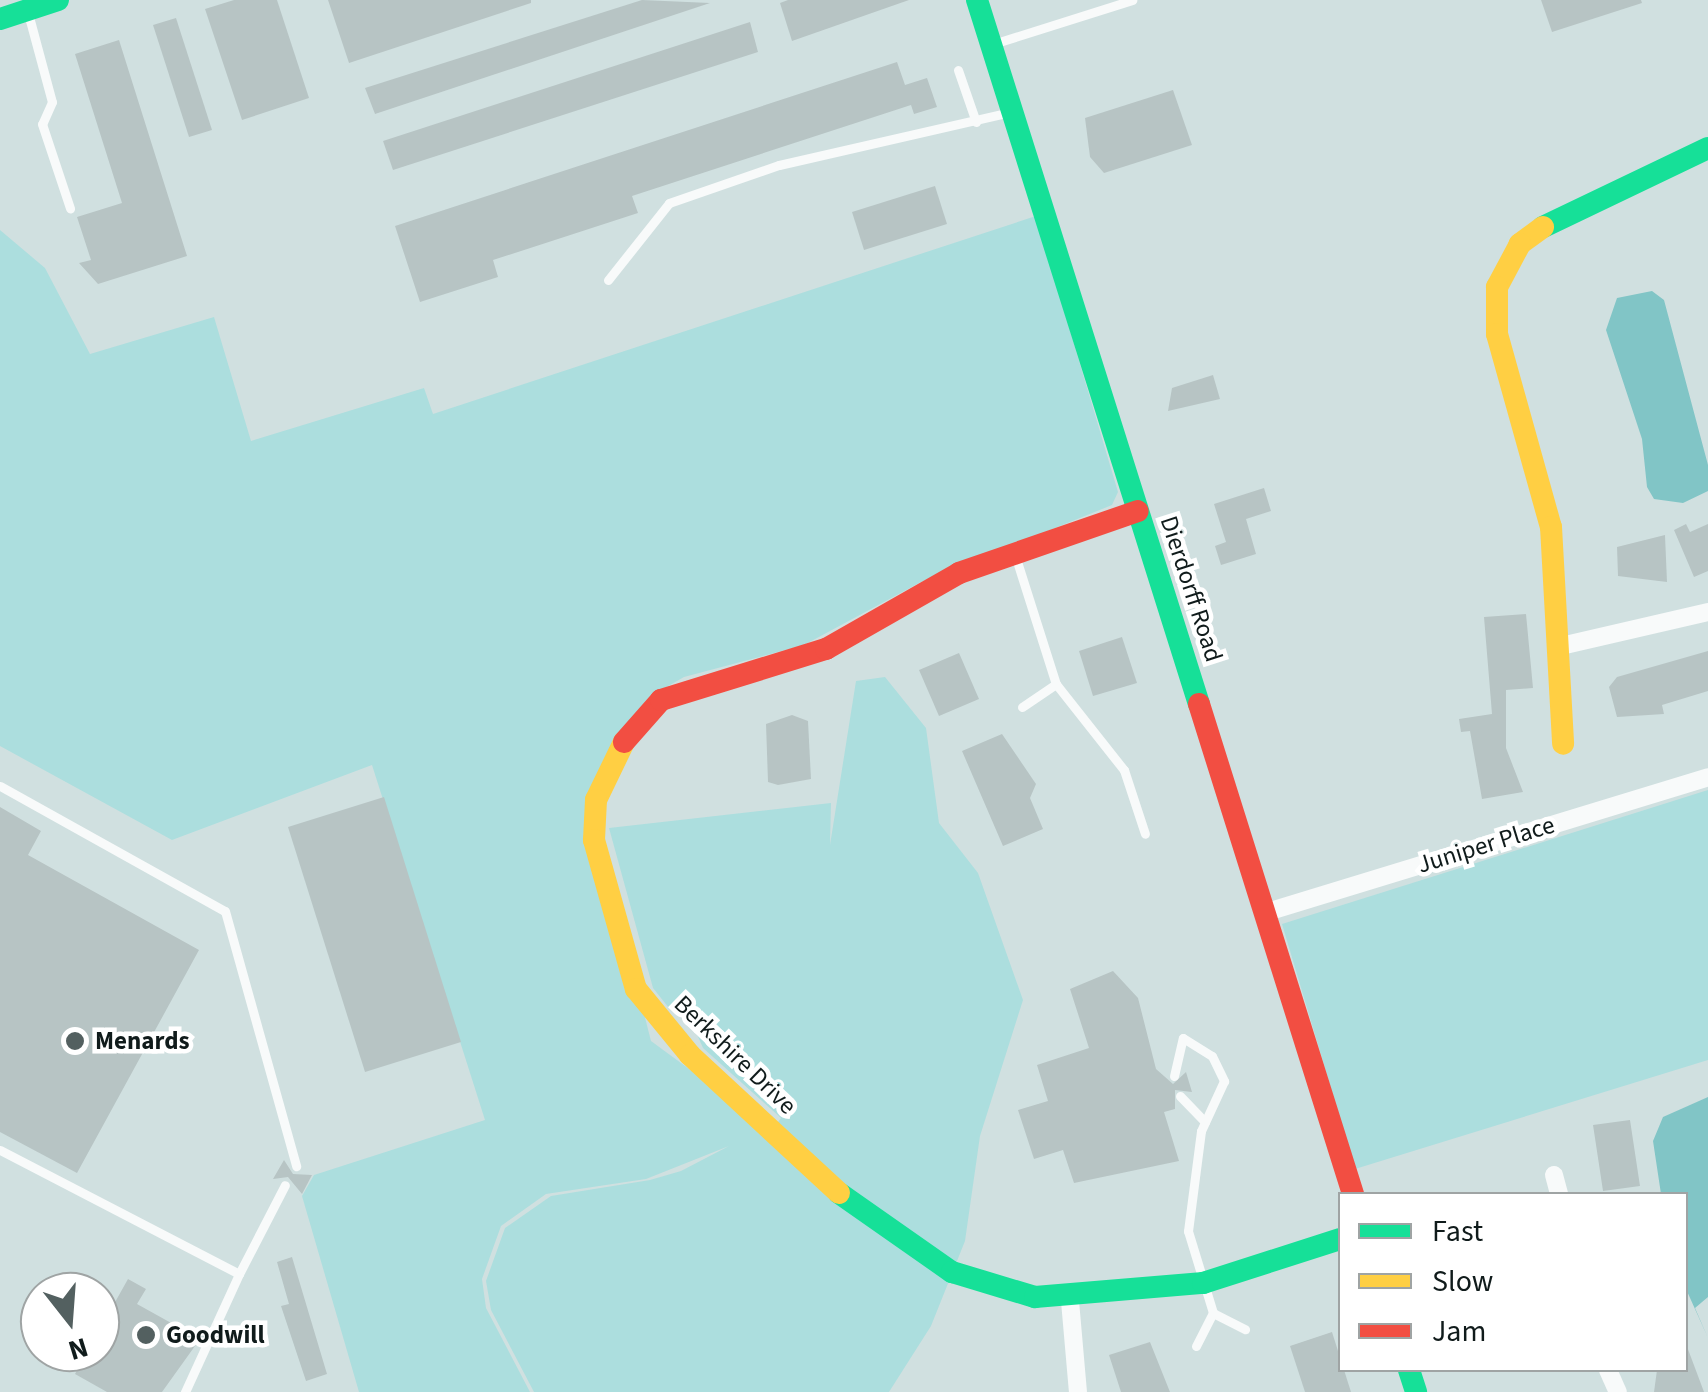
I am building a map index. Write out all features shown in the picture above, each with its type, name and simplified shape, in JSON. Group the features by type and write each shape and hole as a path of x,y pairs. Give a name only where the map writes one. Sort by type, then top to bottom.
{"street":[{"path":"13,11 58,0"},
{"name":"Dierdorff Road","path":"977,0 1352,1192"},
{"path":"1563,744 1561,646 1544,488 1497,334 1502,272 1558,215 1708,148"},
{"name":"Berkshire Drive","path":"1138,511 1014,552 826,649 662,700 607,769 594,840 636,989 690,1055 907,1248 1002,1291 1070,1301 1204,1283 1338,1239"},
{"path":"1561,646 1708,612"},
{"name":"Juniper Place","path":"1264,913 1708,777"},
{"path":"1554,1175 1558,1192"},
{"path":"1070,1301 1078,1392"}],"lane":[{"path":"991,44 1132,0"},
{"path":"13,11 52,102 42,124 70,208"},
{"path":"958,70 976,122"},
{"path":"608,280 669,203 779,165 1012,112"},
{"path":"1014,552 1056,684 1124,770 1145,834"},
{"path":"1022,708 1056,684"},
{"path":"0,786 225,911 296,1166"},
{"path":"1174,1076 1183,1038 1212,1056 1224,1080 1205,1122 1188,1230 1213,1313 1196,1346"},
{"path":"1180,1096 1205,1122"},
{"path":"0,1150 239,1274"},
{"path":"185,1392 285,1186"},
{"path":"1213,1313 1245,1329"}],"shaded area":[{"path":"1036,216 1118,492 1112,505 921,582 804,645 684,677 656,693 589,798 651,1041 772,1130 781,1118 703,1048 685,1007 669,1008 653,988 609,828 831,803 830,845 856,681 885,677 926,728 939,823 978,873 1023,1000 980,1136 965,1241 931,1326 889,1392 534,1392 491,1310 486,1281 505,1228 551,1196 650,1180 681,1171 729,1146 646,1179 546,1194 501,1226 482,1279 486,1308 530,1392 359,1392 302,1196 314,1175 485,1120 372,765 172,840 0,746 0,230 45,268 90,354 214,317 251,441 424,388 433,414"},
{"path":"1652,291 1664,300 1708,465 1708,491 1683,503 1654,499 1647,487 1642,439 1606,330 1617,298"},
{"path":"1708,790 1708,1060 1355,1169 1282,924"},
{"path":"1708,1097 1708,1297 1695,1308 1708,1338 1688,1293 1688,1192 1661,1192 1653,1141 1663,1117"}],"building":[{"path":"234,0 277,0 309,98 242,120 205,9"},
{"path":"328,0 531,0 531,3 349,63"},
{"path":"642,0 710,3 375,114 365,88"},
{"path":"788,0 909,0 792,41 780,3"},
{"path":"1541,0 1641,0 1642,3 1552,32"},
{"path":"176,18 212,130 189,137 153,25"},
{"path":"750,22 758,52 393,170 383,141"},
{"path":"119,40 187,256 98,284 79,263 91,260 77,217 122,203 75,54"},
{"path":"897,62 905,85 927,78 937,107 914,114 911,105 632,196 638,213 493,260 498,277 420,302 395,226"},
{"path":"1173,90 1192,145 1104,173 1090,157 1085,118"},
{"path":"935,186 947,224 864,250 852,212"},
{"path":"1213,375 1220,399 1168,411 1172,388"},
{"path":"1264,488 1271,511 1246,519 1256,554 1221,565 1215,546 1226,542 1214,504"},
{"path":"1686,524 1690,532 1708,524 1708,571 1694,577 1674,530"},
{"path":"1665,535 1667,582 1618,576 1617,547"},
{"path":"1526,614 1533,688 1506,690 1506,748 1523,792 1482,799 1470,731 1461,732 1459,719 1492,714 1484,617"},
{"path":"1122,637 1137,683 1093,696 1079,651"},
{"path":"1708,651 1708,691 1662,705 1664,714 1617,717 1609,687 1617,677"},
{"path":"959,653 979,699 939,716 919,670"},
{"path":"792,715 808,721 811,779 778,785 768,782 766,724"},
{"path":"1002,734 1036,784 1030,798 1043,829 1003,846 962,751"},
{"path":"384,797 461,1042 365,1072 288,827"},
{"name":"Menards","path":"0,807 41,831 28,855 199,950 77,1173 0,1132"},
{"path":"1113,971 1138,998 1156,1069 1173,1084 1186,1072 1192,1092 1175,1090 1175,1109 1164,1112 1179,1161 1074,1183 1063,1150 1034,1159 1018,1110 1048,1101 1037,1065 1089,1048 1070,989"},
{"path":"1630,1120 1640,1186 1603,1191 1593,1125"},
{"path":"284,1160 293,1174 312,1175 302,1194 288,1177 273,1179"},
{"path":"292,1257 327,1374 306,1381 281,1306 289,1304 277,1262"},
{"name":"Goodwill","path":"128,1279 146,1289 137,1304 200,1339 162,1392 107,1392 75,1374 120,1372 120,1293"},
{"path":"1332,1332 1338,1351 1338,1372 1345,1372 1351,1392 1305,1392 1290,1346"},
{"path":"1150,1342 1170,1392 1121,1392 1109,1355"},
{"path":"1688,1349 1704,1392 1654,1392 1657,1372 1688,1372"}],"traffic: fast":[{"path":"0,19 58,0"},
{"path":"977,0 1199,704"},
{"path":"1543,227 1708,148"},
{"path":"839,1193 952,1272 1035,1297 1203,1283 1338,1240"},
{"path":"1410,1372 1416,1392"}],"traffic: slow":[{"path":"1543,227 1520,244 1497,287 1497,334 1551,527 1563,744"},
{"path":"624,742 596,800 594,840 636,989 690,1055 839,1193"}],"traffic: jam":[{"path":"624,742 661,700 826,649 959,573 1138,511"},
{"path":"1199,704 1352,1192"}],"place":[{"name":"Menards","path":"75,1041"},
{"name":"Goodwill","path":"146,1335"}]}
